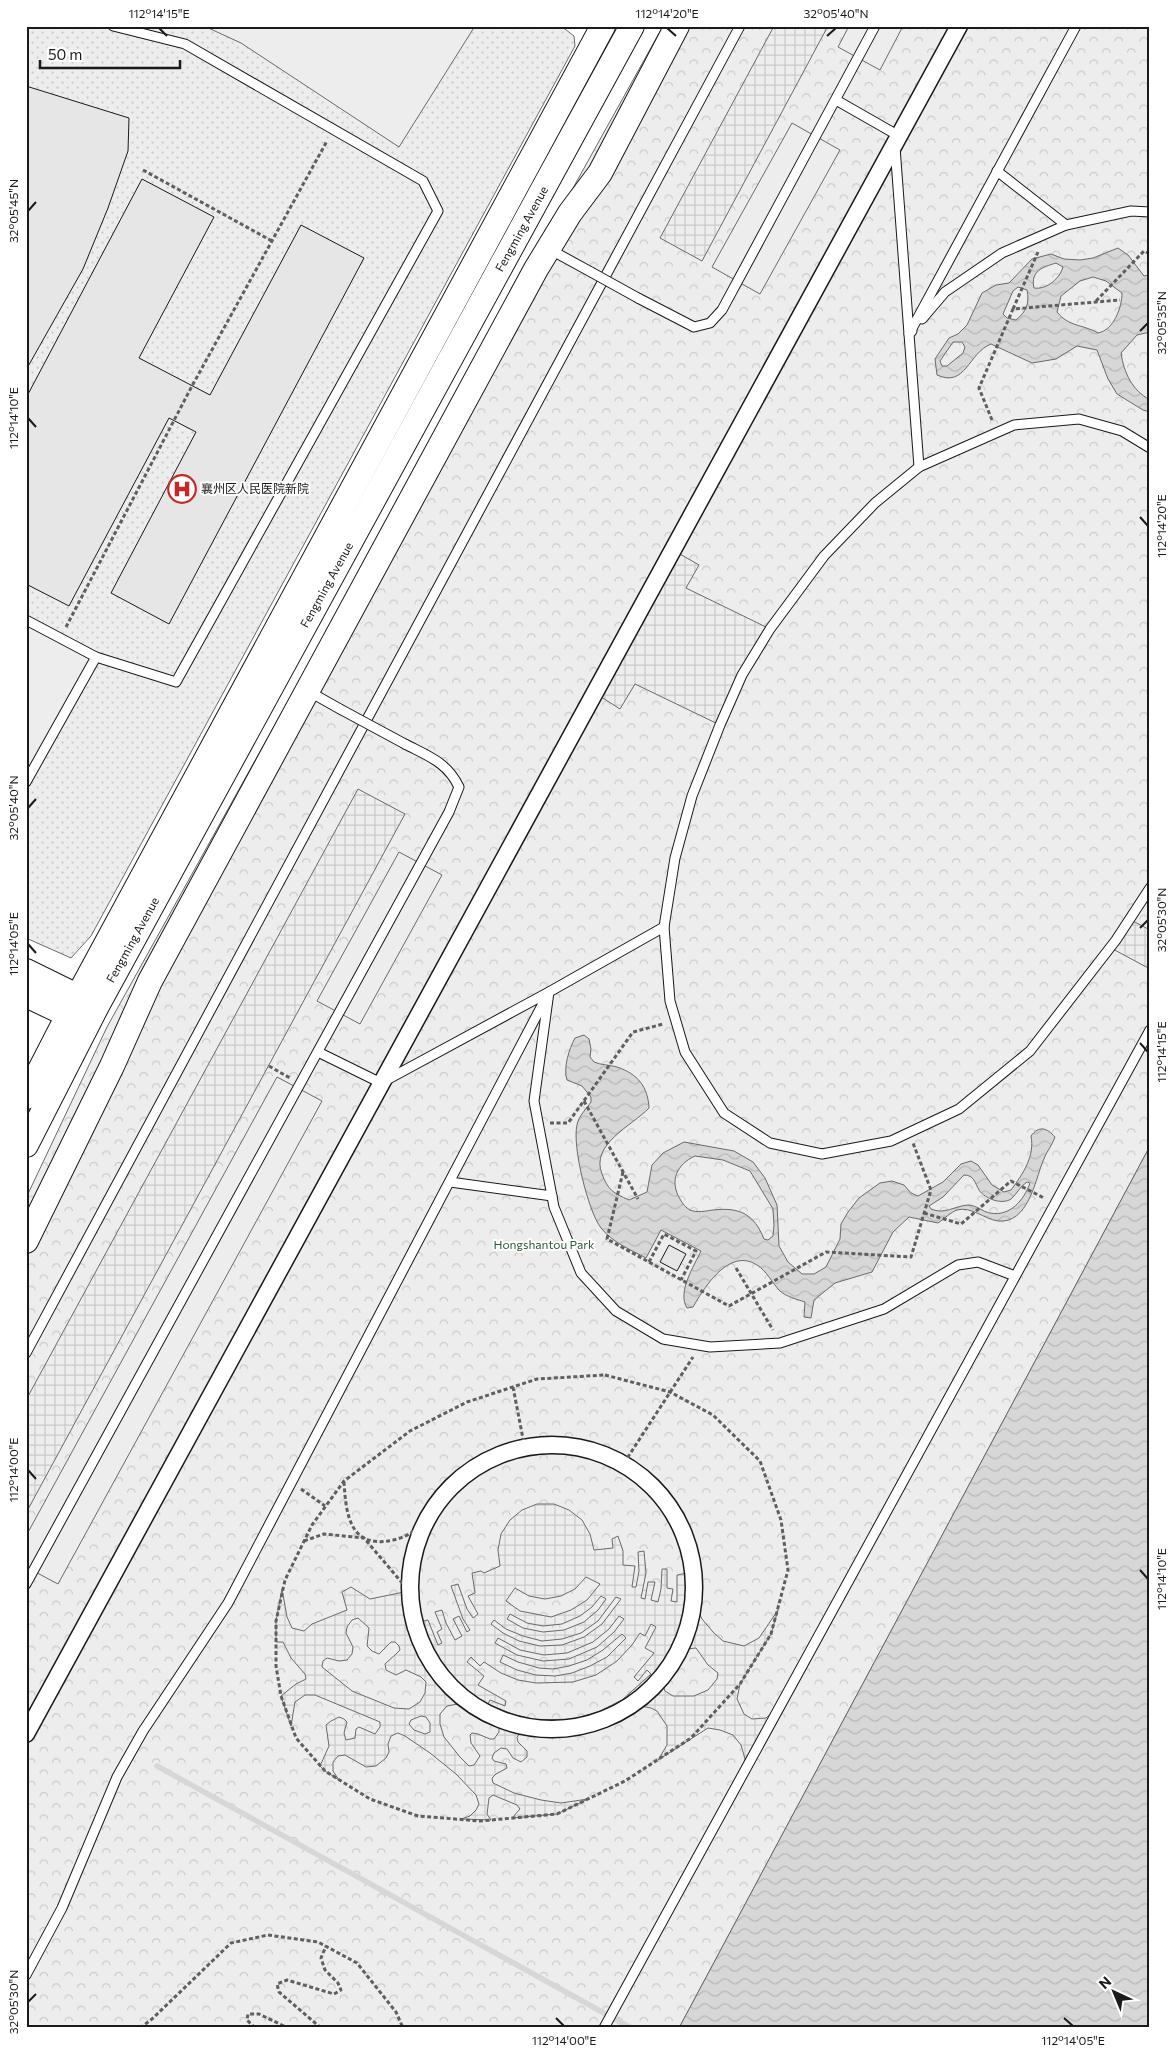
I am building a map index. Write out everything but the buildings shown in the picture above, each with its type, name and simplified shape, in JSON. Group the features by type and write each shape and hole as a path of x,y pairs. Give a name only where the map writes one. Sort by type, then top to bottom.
{"main road":[{"name":"Fengming Avenue","path":"26,1145 83,1010 603,26"},
{"name":"Fengming Avenue","path":"26,1097 83,1010 632,26"},
{"path":"26,1241 112,1066 150,981 548,248 570,213 600,173 678,26"},
{"path":"26,971 83,1010"},
{"path":"26,995 83,1010"}],"street":[{"path":"26,1734 959,26"},
{"path":"540,1445 584,1448 624,1464 662,1495 686,1538 695,1586 687,1635 662,1678 625,1710 578,1728 529,1728 482,1712 444,1681 439,1673 419,1639 409,1591 414,1550 430,1513 459,1479 497,1456 525,1449 540,1445"}],"lane":[{"path":"26,620 96,658 176,682 438,211 423,181 185,44 113,26"},
{"path":"26,1353 740,26"},
{"path":"548,248 694,327 710,323 722,310 876,26"},
{"path":"909,334 1076,26"},
{"path":"836,100 897,139 919,467"},
{"path":"997,171 1066,225"},
{"path":"909,334 945,292 1002,253 1066,225 1131,211 1150,212"},
{"path":"1150,448 1122,431 1079,419 1014,425 919,467 875,503 824,556 770,629 742,675 692,796 675,858 664,927 670,1001 685,1052 724,1113 770,1143 822,1154 891,1141 959,1109 1030,1051 1111,948 1150,888"},
{"path":"26,782 96,658"},
{"path":"26,1584 449,812 459,787 453,774 441,763 307,691"},
{"path":"318,1052 381,1083 664,927"},
{"path":"549,992 534,1101 554,1207 581,1272 616,1311 663,1339 710,1347 780,1343 884,1309 958,1265 978,1262 1015,1276"},
{"path":"26,1975 62,1908 117,1776 143,1732 228,1603 549,992"},
{"path":"604,2028 1150,1030"},
{"path":"450,1182 552,1196"}],"path":[{"path":"60,638 192,386 333,130"},
{"path":"143,170 272,241"},
{"path":"997,432 979,388 1047,233"},
{"path":"1096,302 1144,251 1150,254"},
{"path":"1013,309 1120,300"},
{"path":"538,1123 568,1123 633,1032 676,1020"},
{"path":"269,1066 300,1084"},
{"path":"584,1101 638,1199"},
{"path":"623,1172 607,1239 729,1306 826,1252 911,1257 931,1190 909,1133"},
{"path":"924,1213 961,1224 1011,1181 1055,1204"},
{"path":"649,1262 664,1234 696,1251 681,1280"},
{"path":"736,1268 780,1343"},
{"path":"624,1464 701,1346"},
{"path":"605,1375 670,1392 713,1415 760,1461 781,1520 788,1570 772,1634 740,1684 692,1738 625,1781 557,1814 480,1821 418,1816 370,1799 325,1771 296,1738 280,1696 276,1666 276,1621 284,1580 312,1525 344,1481 410,1431 467,1402 537,1379 605,1375"},
{"path":"513,1387 525,1449"},
{"path":"344,1481 346,1502 355,1530 409,1591"},
{"path":"292,1482 325,1506"},
{"path":"303,1542 324,1534 364,1538 380,1542 401,1538 418,1528 430,1513"},
{"path":"140,2028 152,2019 231,1943 268,1935 318,1942 357,1963 396,2012 402,2028"},
{"path":"321,2028 279,1992 277,1984 287,1980 334,1994 341,1990 338,1983 325,1970 321,1958 326,1946"},
{"path":"255,2028 247,2020 248,2014 259,2014 288,2028"}],"green space":[{"name":"襄州区人民医院新院","path":"26,26 561,26 574,36 575,46 91,936 71,958 26,938"},
{"name":"Hongshantou Park","path":"663,26 1150,26 1150,1146 679,2028 26,2028 26,1198 107,1027"}],"shaded area":[{"path":"204,26 475,26 399,147 241,43"},
{"path":"774,26 828,26 702,261 660,238"},
{"path":"849,26 903,26 880,70 838,47"},
{"path":"792,123 840,150 760,294 712,267"},
{"path":"673,550 699,565 686,588 770,629 720,725 635,684 620,709 595,693"},
{"path":"26,620 96,657 34,768 26,764"},
{"path":"358,789 405,814 26,1513 26,1400"},
{"path":"399,852 442,875 360,1024 317,1001"},
{"path":"1131,920 1150,930 1150,969 1111,948"},
{"path":"277,1077 322,1101 58,1584 26,1567 26,1536"},
{"path":"537,1504 554,1504 569,1510 582,1520 590,1534 594,1550 613,1548 612,1539 618,1536 623,1551 623,1565 635,1566 632,1587 636,1587 639,1571 638,1552 644,1551 646,1573 641,1598 645,1599 648,1582 655,1582 651,1600 658,1602 662,1569 667,1569 667,1588 673,1589 671,1601 677,1602 677,1575 693,1572 696,1607 702,1619 723,1641 744,1646 759,1638 778,1610 771,1634 740,1684 737,1699 744,1714 752,1719 766,1718 780,1706 743,1773 745,1759 741,1745 733,1735 708,1728 658,1760 667,1745 667,1726 657,1711 641,1706 578,1728 529,1728 523,1730 517,1737 518,1742 527,1751 527,1757 521,1762 513,1758 507,1749 501,1748 494,1753 492,1758 494,1761 506,1764 507,1768 492,1778 493,1783 514,1793 541,1800 561,1803 588,1799 557,1814 512,1818 520,1809 517,1805 493,1795 489,1798 487,1814 491,1820 461,1819 470,1816 476,1810 479,1804 476,1795 456,1774 430,1753 398,1733 391,1736 388,1744 389,1752 386,1758 376,1766 366,1767 345,1755 338,1756 333,1762 333,1771 339,1780 320,1766 329,1746 326,1725 331,1721 339,1717 347,1722 344,1733 346,1740 355,1738 356,1729 359,1727 375,1734 380,1727 380,1722 315,1695 305,1695 295,1702 291,1726 281,1696 306,1679 305,1674 291,1658 283,1642 276,1642 276,1621 282,1589 287,1617 292,1628 304,1631 312,1624 347,1610 342,1592 351,1587 370,1599 409,1591 416,1623 428,1620 438,1645 442,1643 437,1632 442,1629 435,1612 442,1610 455,1640 462,1636 453,1619 459,1616 467,1632 470,1630 463,1619 451,1586 458,1584 467,1609 473,1618 478,1614 468,1596 475,1593 472,1573 481,1571 484,1573 500,1566 498,1550 501,1534 510,1520 522,1510","holes":["586,1577 600,1584 587,1600 571,1610 551,1617 520,1611 506,1601 515,1588 529,1596 545,1599 561,1596 575,1589","601,1596 606,1599 598,1610 584,1622 564,1630 543,1632 523,1628 507,1619 510,1614 527,1623 543,1626 562,1624 580,1616 592,1607","616,1597 621,1599 602,1624 584,1637 562,1645 540,1646 519,1641 491,1624 494,1620 506,1629 542,1641 562,1639 581,1633 598,1621","619,1616 624,1619 614,1632 597,1647 569,1659 543,1661 517,1655 495,1643 498,1638 520,1650 544,1655 567,1653 593,1642 609,1629","358,1618 369,1628 367,1646 379,1654 391,1642 395,1642 399,1646 400,1650 385,1664 386,1670 396,1675 406,1670 421,1677 426,1682 425,1693 420,1702 409,1709 394,1708 352,1691 322,1667 323,1661 327,1658 339,1661 347,1660 352,1654 353,1647 346,1633 347,1627 352,1620","651,1624 656,1627 645,1648 654,1653 634,1677 638,1681 647,1670 651,1674 622,1700 600,1711 574,1719 535,1720 512,1714 488,1704 490,1700 505,1706 506,1701 478,1685 484,1676 467,1662 471,1657 480,1666 484,1662 501,1673 518,1680 536,1683 573,1682 596,1675 617,1661 640,1633 645,1636","622,1634 626,1638 607,1657 572,1673 555,1676 536,1675 517,1670 500,1662 503,1655 539,1668 553,1669 587,1660 603,1650","696,1648 708,1665 718,1673 717,1679 708,1690 694,1696 673,1696 665,1691 662,1678 678,1650","458,1704 477,1716 499,1726 499,1732 494,1739 478,1734 472,1733 470,1735 471,1743 480,1756 474,1765 469,1766 444,1737 440,1724 440,1714 447,1706","421,1716 426,1717 430,1723 430,1732 425,1734 414,1730 409,1724 411,1720"]}],"water":[{"path":"1118,248 1128,255 1144,276 1150,275 1150,332 1137,335 1121,353 1124,367 1130,380 1138,391 1150,400 1150,412 1143,410 1117,394 1108,379 1097,350 1077,346 1056,359 1032,363 991,344 983,348 961,373 947,378 937,375 935,359 949,338 958,334 967,325 982,293 996,285 1009,283 1032,259 1051,254 1064,259 1080,260 1093,258","holes":["1056,263 1063,267 1059,275 1048,285 1034,288 1034,277 1042,268","1093,277 1106,281 1122,293 1119,311 1113,323 1104,331 1098,333 1071,323 1057,312 1061,296 1080,281","1018,287 1027,290 1028,295 1026,307 1016,320 1007,318 1003,314 1013,291","953,342 962,342 965,347 963,353 947,366 942,366 940,361"]},
{"path":"584,1035 589,1039 590,1057 594,1062 617,1067 631,1073 640,1082 647,1094 649,1108 615,1136 602,1154 600,1163 606,1184 619,1195 629,1200 647,1192 652,1165 663,1153 684,1142 734,1151 753,1162 765,1178 777,1205 779,1246 788,1262 802,1274 814,1274 826,1267 840,1239 841,1224 848,1212 859,1198 880,1183 892,1181 904,1185 911,1193 918,1196 943,1182 961,1164 971,1161 978,1165 992,1185 1004,1192 1011,1190 1024,1171 1030,1158 1031,1136 1037,1130 1043,1129 1055,1137 1044,1158 1029,1200 1017,1216 1008,1220 998,1221 962,1209 955,1211 938,1223 909,1217 893,1232 872,1272 835,1283 814,1300 811,1318 804,1317 805,1302 783,1293 761,1268 747,1261 737,1261 727,1265 711,1281 693,1307 687,1308 684,1302 685,1287 701,1251 661,1230 646,1258 605,1233 596,1220 591,1208 582,1178 576,1135 578,1122 591,1102 591,1097 582,1086 567,1080 566,1075 567,1059 575,1038","holes":["695,1156 723,1160 750,1171 773,1209 773,1236 768,1240 764,1239 751,1218 738,1211 723,1209 702,1212 690,1210 686,1207 677,1192 675,1180 679,1168","964,1175 972,1178 985,1196 999,1201 1011,1199 1027,1182 1030,1183 1024,1195 1015,1206 1010,1210 997,1214 968,1205 945,1211 931,1209 929,1206 943,1197"]},
{"path":"1150,1146 1150,2028 679,2028"}],"waterway":[{"path":"157,1766 631,2028"}],"place":[{"name":"襄州区人民医院新院","path":"182,489"}]}
